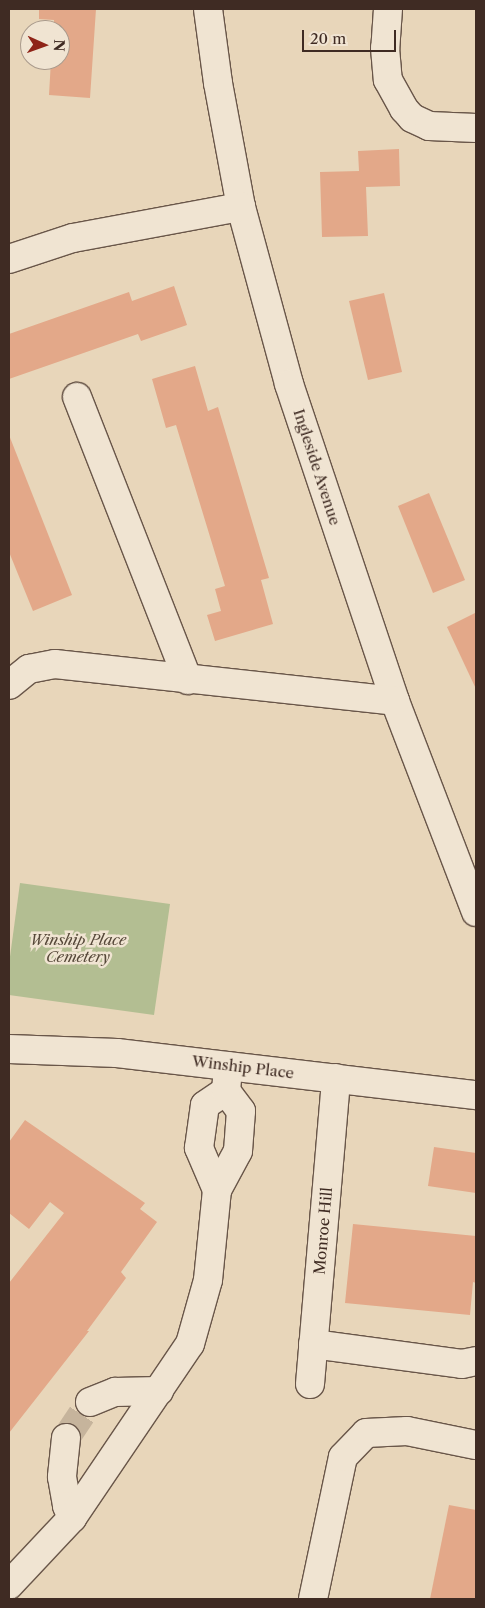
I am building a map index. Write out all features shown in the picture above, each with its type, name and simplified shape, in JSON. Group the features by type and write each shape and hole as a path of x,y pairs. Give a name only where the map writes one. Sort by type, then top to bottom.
{"street":[{"name":"Ingleside Avenue","path":"208,9 218,84 241,207 289,384 394,701 476,912"},
{"path":"388,9 385,48 388,80 404,109 412,118 429,126 476,128"},
{"path":"9,259 73,238 241,207"},
{"path":"77,397 188,680"},
{"path":"9,685 30,669 55,664 394,701"},
{"name":"Winship Place","path":"9,1049 117,1053 227,1078 336,1078 476,1095"},
{"path":"9,1585 72,1518 190,1344 208,1280 216,1190 238,1150 241,1111 227,1078 205,1105 199,1148 216,1190"},
{"name":"Monroe Hill","path":"310,1384 336,1078"},
{"path":"313,1344 462,1364 476,1360"},
{"path":"90,1402 116,1392 159,1391"},
{"path":"313,1599 343,1457 366,1433 407,1431 476,1445"},
{"path":"66,1438 62,1477 67,1506 72,1518"}],"green space":[{"name":"Winship Place Cemetery","path":"20,883 170,904 154,1015 9,995 9,964"}],"building":[{"path":"39,9 96,9 90,98 49,95 50,70 70,70 70,20 39,19"},
{"path":"399,149 400,186 366,187 368,236 322,237 320,172 359,171 358,151"},
{"path":"174,286 187,325 141,341 138,334 9,379 9,334 129,292 132,301"},
{"path":"384,293 402,372 368,380 349,301"},
{"path":"195,366 208,411 218,407 269,578 261,580 273,624 215,641 207,615 221,611 215,589 225,586 176,425 166,428 152,379"},
{"path":"9,435 72,595 33,611 9,552"},
{"path":"429,493 465,580 433,593 398,506"},
{"path":"475,613 476,615 476,689 447,627"},
{"path":"25,1120 145,1203 140,1209 157,1222 121,1272 126,1278 87,1331 89,1331 9,1433 9,1283 64,1213 50,1202 29,1229 9,1213 9,1142"},
{"path":"434,1147 476,1153 476,1193 428,1186"},
{"path":"353,1224 476,1236 476,1283 473,1282 470,1315 345,1303"},
{"path":"449,1505 476,1510 476,1599 430,1599"}],"tunnel":[{"path":"66,1438 90,1402"}]}
